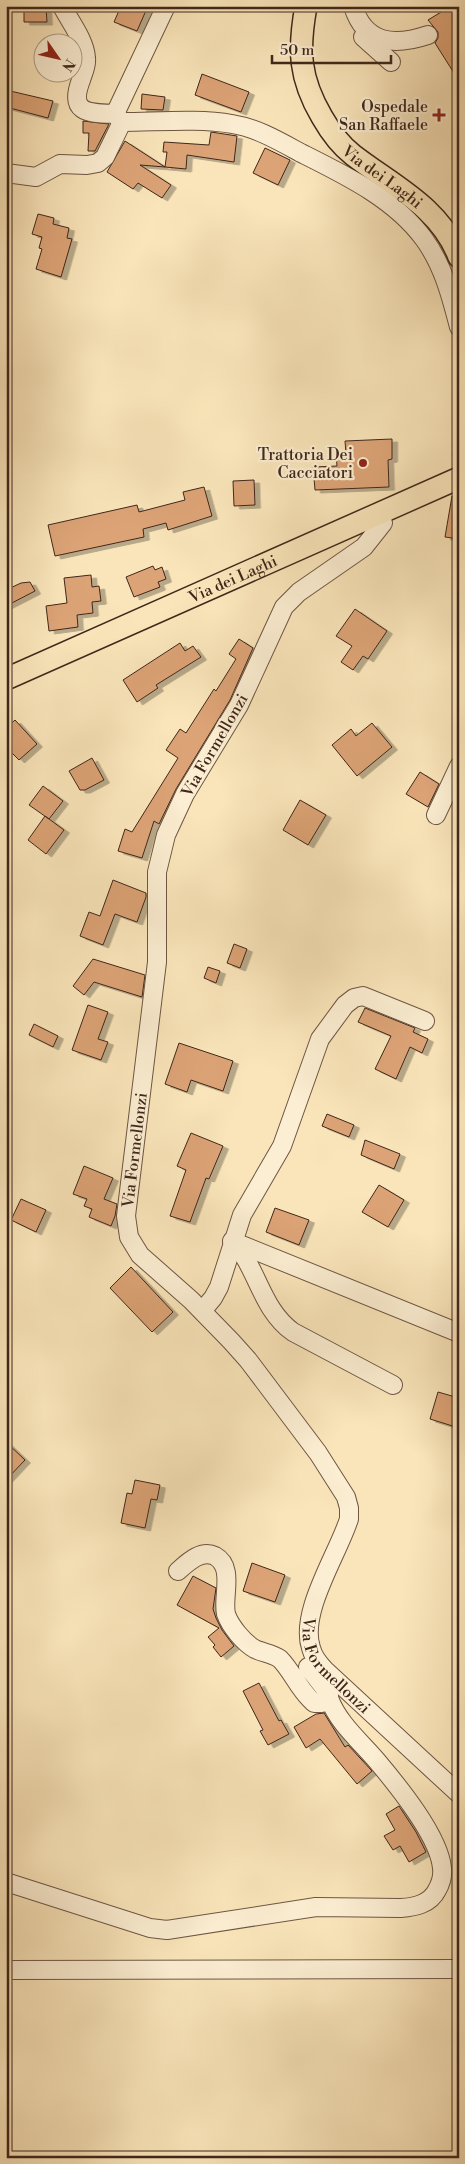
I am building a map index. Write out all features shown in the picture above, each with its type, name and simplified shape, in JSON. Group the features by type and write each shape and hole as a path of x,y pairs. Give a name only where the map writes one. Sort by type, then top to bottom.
{"main road":[{"name":"Via dei Laghi","path":"306,6 300,44 302,71 308,92 326,124 346,150 388,178 428,210 448,234 459,257"},
{"name":"Via dei Laghi","path":"6,679 382,518 459,478"}],"street":[{"path":"62,6 86,53 85,68 77,89 78,105 86,112 119,118 240,125 269,136 350,179 399,213 425,241 446,282 459,327"},
{"path":"6,173 36,177 60,164 87,165 98,163 104,157 166,6"},
{"path":"348,6 352,22 360,35 392,62"},
{"path":"353,6 357,16 370,32 385,41 409,41 427,29 396,32 380,25 366,6"},
{"name":"Via Formellonzi","path":"382,518 368,543 299,592 282,611 236,711 178,809 166,835 157,872 158,952 127,1196 127,1223 129,1237 140,1255 202,1311 248,1360 318,1453 346,1497 349,1519 317,1594 310,1618 309,1636 311,1650 318,1661 459,1794"},
{"path":"436,815 459,766"},
{"path":"202,1311 217,1292 232,1241 245,1208 282,1146 304,1088 310,1062 320,1039 340,1011 354,998 363,996 425,1021"},
{"path":"232,1241 459,1333"},
{"path":"232,1241 244,1255 270,1306 281,1322 293,1332 393,1385"},
{"path":"178,1572 201,1555 210,1555 217,1558 226,1574 225,1606 226,1614 232,1626 254,1649 269,1653 280,1660 310,1699 319,1704 326,1702 329,1698"},
{"path":"6,1882 150,1928 167,1930 305,1908 412,1907 425,1902 436,1893 442,1878 441,1864 434,1844 408,1801 340,1719 327,1690 307,1665 298,1638 302,1614 306,1605 317,1594"},
{"path":"6,1970 459,1969"}],"building":[{"path":"46,6 47,22 24,22 24,7"},
{"path":"121,6 148,6 137,31 114,22"},
{"name":"Ospedale San Raffaele","path":"451,6 459,6 459,81 435,43 438,38 438,32 428,20"},
{"path":"202,74 249,92 241,112 195,95"},
{"path":"6,90 53,101 48,118 6,107"},
{"path":"142,94 165,97 163,110 141,109"},
{"path":"83,121 109,124 95,151 88,151 89,133 83,133"},
{"path":"211,132 237,136 234,162 187,155 186,169 165,167 167,152 163,152 164,142 209,145"},
{"path":"125,141 165,167 140,165 171,185 162,198 138,183 133,189 107,172"},
{"path":"265,148 290,160 278,185 253,173"},
{"path":"38,214 54,218 53,224 69,228 67,238 72,239 61,277 36,269 42,249 39,248 42,237 32,234"},
{"name":"Trattoria Dei Cacciatori","path":"392,439 392,459 388,460 389,487 315,490 313,467 337,466 336,454 346,454 345,441"},
{"path":"254,480 255,505 234,506 233,481"},
{"path":"204,487 212,516 168,530 166,523 143,529 144,537 55,556 48,525 137,505 139,512 185,500 183,492"},
{"path":"452,496 459,497 459,539 445,537"},
{"path":"153,566 155,570 162,567 166,579 158,582 160,587 134,597 126,577"},
{"path":"91,575 92,587 99,586 101,601 92,602 93,613 77,615 78,627 49,631 46,606 67,603 64,578"},
{"path":"30,582 35,591 6,606 6,590 21,583"},
{"path":"355,609 387,631 368,659 363,656 353,670 341,662 352,646 336,636"},
{"path":"239,639 253,648 230,700 176,789 159,824 154,821 142,858 118,851 125,829 132,832 178,758 166,750 180,729 186,733 214,689 216,691 236,659 229,654"},
{"path":"180,643 185,651 193,646 201,657 156,685 158,688 137,702 123,680"},
{"path":"15,720 37,744 19,760 6,747 6,728"},
{"path":"372,723 392,747 357,776 332,745 351,729 356,736"},
{"path":"92,758 104,780 85,790 80,790 69,771"},
{"path":"420,772 439,784 428,807 406,794"},
{"path":"43,786 63,801 49,819 29,805"},
{"path":"300,800 326,815 308,845 283,830"},
{"path":"45,816 64,830 46,854 28,840"},
{"path":"113,880 146,893 146,897 137,922 115,914 103,945 80,936 89,912 100,916"},
{"path":"234,944 247,949 240,968 227,963"},
{"path":"93,959 145,975 142,997 94,982 84,995 73,986"},
{"path":"208,967 220,971 216,983 204,978"},
{"path":"88,1005 108,1012 98,1039 108,1042 101,1060 72,1050"},
{"path":"365,1008 415,1028 413,1032 428,1039 422,1053 410,1047 396,1079 375,1069 391,1036 358,1022"},
{"path":"34,1024 58,1036 53,1047 29,1035"},
{"path":"179,1043 233,1061 223,1091 191,1080 187,1092 165,1084"},
{"path":"327,1114 354,1125 349,1137 322,1126"},
{"path":"191,1133 223,1146 209,1179 206,1178 190,1222 170,1216 186,1170 177,1166"},
{"path":"365,1140 400,1154 394,1169 361,1155"},
{"path":"84,1166 113,1178 104,1199 117,1204 111,1226 89,1217 92,1209 84,1206 87,1199 73,1194"},
{"path":"379,1185 404,1200 388,1227 362,1212"},
{"path":"21,1199 46,1210 36,1232 11,1220"},
{"path":"275,1208 309,1220 299,1245 266,1232"},
{"path":"131,1267 173,1312 152,1332 110,1288"},
{"path":"438,1392 459,1398 459,1428 430,1419"},
{"path":"6,1442 25,1460 6,1480"},
{"path":"135,1480 160,1485 157,1500 151,1499 145,1528 121,1523 127,1493 132,1494"},
{"path":"252,1563 285,1575 275,1602 243,1591"},
{"path":"193,1576 216,1588 213,1609 222,1630 234,1646 221,1657 213,1647 215,1645 208,1637 219,1628 177,1605"},
{"path":"259,1683 279,1721 281,1720 289,1734 268,1745 260,1731 263,1730 243,1691"},
{"path":"324,1713 345,1747 348,1745 372,1771 357,1784 320,1739 306,1748 294,1727 316,1714"},
{"path":"399,1806 426,1852 409,1862 400,1846 393,1850 384,1836 395,1830 386,1814"}],"waterway":[{"path":"455,455 459,456"}],"place":[{"name":"Ospedale San Raffaele","path":"439,115"},
{"name":"Trattoria Dei Cacciatori","path":"363,463"}]}
